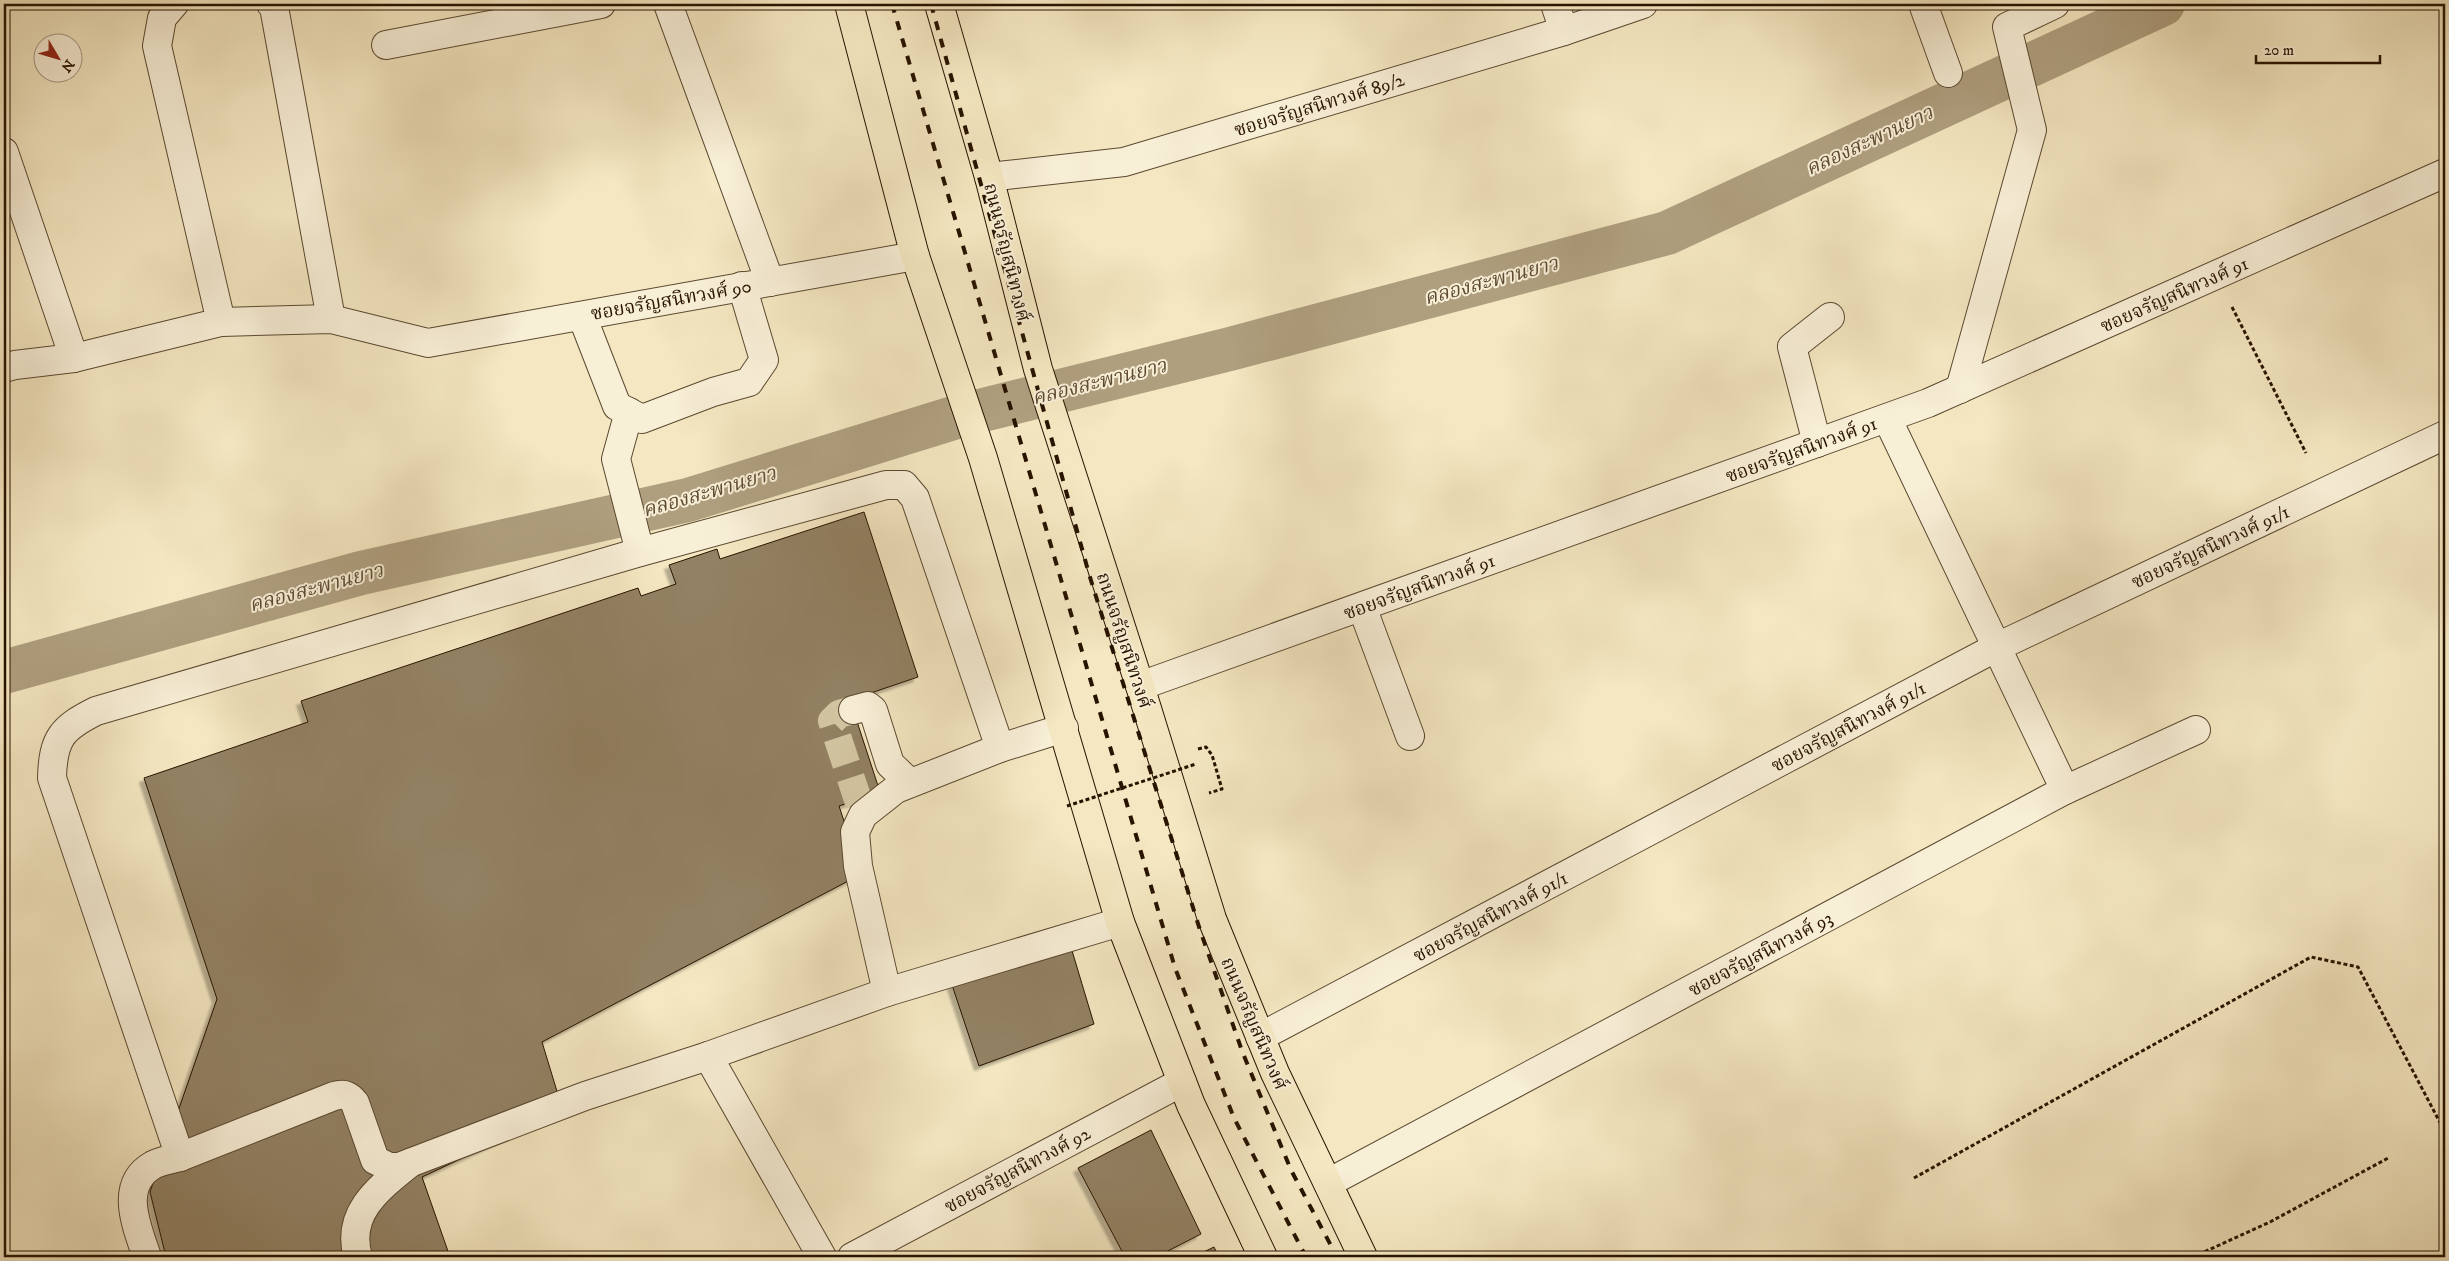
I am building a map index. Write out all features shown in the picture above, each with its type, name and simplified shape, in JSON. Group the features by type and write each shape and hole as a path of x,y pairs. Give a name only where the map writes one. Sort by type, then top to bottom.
{"main road":[{"path":"849,4 915,256 964,396 1120,922 1182,1082 1263,1257"},
{"name":"ถนนจรัญสนิทวงศ์","path":"939,4 989,177 1038,369 1212,918 1275,1073 1363,1257"}],"street":[{"path":"174,4 162,18 157,46 221,322"},
{"path":"4,368 74,358 221,322 331,319 274,7 271,4"},
{"path":"386,45 601,4"},
{"path":"668,4 770,282"},
{"path":"1555,4 1564,31"},
{"name":"ซอยจรัญสนิทวงศ์ 89/2","path":"989,177 1124,162 1564,31 1643,4"},
{"path":"1923,4 1948,73"},
{"path":"1960,389 2032,130 2007,27 2055,4"},
{"path":"4,152 13,206 74,358"},
{"name":"ซอยจรัญสนิทวงศ์ 91","path":"1140,686 1887,418 1960,389 2445,174"},
{"name":"ซอยจรัญสนิทวงศ์ 90","path":"331,319 428,344 915,256"},
{"path":"582,316 617,406 642,419 713,392 749,382 764,360 742,286"},
{"path":"1817,443 1792,347 1830,317"},
{"path":"628,412 616,458 637,542"},
{"path":"1887,418 2065,790"},
{"name":"ซอยจรัญสนิทวงศ์ 91/1","path":"1260,1037 1997,647 2445,435"},
{"path":"167,1161 52,778 52,758 58,737 73,722 96,711 637,542 886,484 904,485 915,498 1000,748"},
{"path":"1362,607 1410,736"},
{"path":"853,710 868,706 873,710 890,764 910,783"},
{"path":"887,992 858,866 855,832 863,816 896,789 1000,748 1064,728"},
{"name":"ซอยจรัญสนิทวงศ์ 93","path":"1328,1184 2065,790 2196,730"},
{"path":"147,1257 133,1208 135,1182 141,1174 167,1161 342,1094 350,1096 355,1104 375,1160 388,1167 399,1167 585,1096 708,1056 887,992 1120,922"},
{"path":"708,1056 822,1257"},
{"name":"ซอยจรัญสนิทวงศ์ 92","path":"852,1257 1182,1082"},
{"path":"358,1257 354,1244 355,1232 363,1211 381,1187 410,1163"}],"path":[{"path":"2216,276 2306,452"},
{"path":"1068,806 1196,764"},
{"path":"1914,1178 2311,956 2358,967 2445,1132"},
{"path":"2194,1257 2270,1222 2390,1157"}],"building":[{"path":"864,512 918,677 850,700 880,792 839,806 847,830 852,879 542,1042 563,1111 422,1177 450,1257 166,1257 150,1192 217,999 144,778 308,722 301,701 638,588 641,596 676,584 669,565 717,549 720,559"},
{"path":"1070,944 1094,1024 979,1066 951,982"},
{"path":"1151,1130 1201,1234 1156,1257 1125,1257 1078,1168"},
{"path":"1214,1247 1219,1257 1193,1257"}],"waterway":[{"name":"คลองสะพานยาว","path":"4,672 361,573 688,500 963,415 1230,349 1667,233 2163,4"}],"tunnel":[{"path":"853,710 839,714 832,721 863,815"}],"railway":[{"path":"892,4 1175,968 1234,1118 1306,1257"},
{"path":"931,4 1089,574 1200,930 1242,1051 1291,1170 1337,1257"}]}
